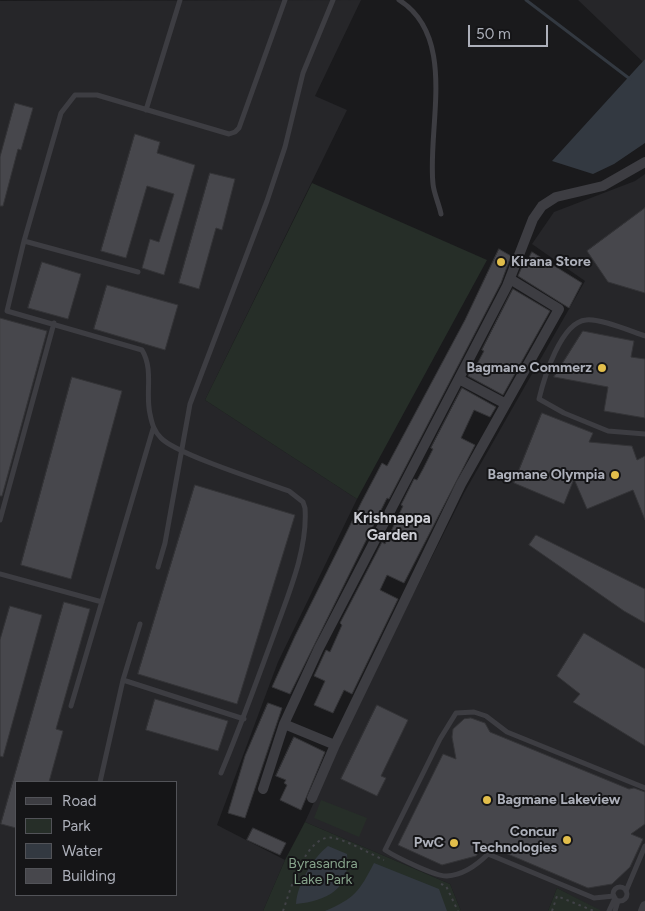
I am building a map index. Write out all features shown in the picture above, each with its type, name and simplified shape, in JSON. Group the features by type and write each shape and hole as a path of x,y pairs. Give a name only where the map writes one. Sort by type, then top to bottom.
{"street":[{"path":"263,789 284,724 345,594 510,279 533,219 542,206 569,192 585,191 603,186 645,162"},
{"path":"312,798 335,745 461,484 560,309 510,279"},
{"path":"459,379 506,404"},
{"path":"284,724 335,745"},
{"path":"643,911 645,906"}],"lane":[{"path":"146,110 180,0"},
{"path":"7,311 24,241 61,113 75,95 96,95 229,134 236,132 285,0"},
{"path":"158,567 165,543 190,404 267,201 285,147 303,72 333,0"},
{"path":"399,0 424,25 435,60 433,185 441,214"},
{"path":"24,241 138,272"},
{"path":"0,309 54,323 142,350 147,358 149,368 148,406 154,429 162,440 182,450 289,491 303,502 305,508 301,550 286,599 244,718 221,773"},
{"path":"645,336 589,319 579,321 566,333 561,342 545,375 539,399 564,413 608,431 645,434"},
{"path":"0,520 54,323"},
{"path":"71,706 154,429"},
{"path":"0,574 102,602"},
{"path":"100,781 123,680 140,624"},
{"path":"123,680 244,718"},
{"path":"645,788 507,732 486,716 474,712 456,713 440,739 385,850 399,858 445,877 468,870 488,854 594,898 624,899 645,846"},
{"path":"615,911 615,890 619,888 626,891"},
{"path":"609,911 616,898"}],"path":[{"path":"283,911 298,870 318,840 334,838 386,860"},
{"path":"437,882 446,886 458,911"},
{"path":"552,911 558,896 594,911"}],"shaded area":[{"path":"361,0 315,96 347,110 205,400 357,499 278,662 217,825 285,860 263,911 0,911 0,1"},
{"path":"578,0 645,0 645,59 643,62"},
{"path":"645,174 645,911 600,911 557,888 548,911 461,911 450,884 305,822 365,690 464,493 585,281 532,244 554,212 635,181"}],"green space":[{"path":"312,183 487,260 357,499 205,400"},
{"path":"321,800 367,818 359,837 314,818"},
{"name":"Byrasandra Lake Park","path":"305,822 450,884 461,911 263,911 285,860"},
{"path":"557,888 600,910 600,911 548,911"}],"water":[{"path":"645,59 645,143 614,164 593,174 552,161"},
{"path":"328,846 347,854 345,876 341,884 335,891 318,900 296,904 299,888 307,872 317,857"},
{"path":"374,863 439,889 447,911 325,911 350,898 360,888"}],"building":[{"path":"15,103 33,108 21,150 18,149 3,206 0,206 0,157"},
{"path":"135,134 160,142 157,153 195,165 164,275 142,268 150,239 159,242 174,194 147,186 126,258 101,251"},
{"path":"210,173 235,179 222,230 216,228 199,289 179,283"},
{"path":"645,208 645,293 608,282 587,251"},
{"path":"499,249 511,256 501,283 389,499 387,498 290,694 272,687 295,636 362,501 382,463 387,466 465,320"},
{"path":"532,252 582,283 569,308 518,276 524,262 526,263"},
{"path":"42,262 81,274 68,319 28,308"},
{"path":"107,285 178,305 165,350 94,329"},
{"path":"513,289 550,311 503,395 468,376 484,351 482,350"},
{"path":"0,318 47,331 2,496 0,496"},
{"name":"Bagmane Commerz","path":"583,331 634,341 631,357 645,359 645,418 604,411 608,387 554,377"},
{"path":"72,377 122,391 71,579 21,565"},
{"path":"462,388 496,407 490,417 474,410 461,438 475,445 404,583 387,575 380,590 398,599 352,694 344,690 333,713 314,705 325,681 314,676 326,650 330,652 342,625 340,623 382,542 385,544 403,506 401,505 414,479 417,480 423,469 433,449 431,448"},
{"path":"542,413 593,433 589,442 632,446 637,460 645,456 645,520 633,490 587,509 574,479 564,504 514,483"},
{"path":"195,485 295,515 237,704 138,674"},
{"path":"536,535 645,589 645,623 624,611 529,545"},
{"path":"64,602 90,609 56,729 63,731 49,781 15,781 15,828 1,824"},
{"path":"10,606 42,615 3,757 0,756 0,640"},
{"path":"584,633 645,669 645,746 573,702 580,694 557,676"},
{"path":"155,699 228,721 218,751 146,730"},
{"path":"268,703 282,708 245,818 228,813 245,756"},
{"path":"377,705 408,720 381,776 386,778 377,796 341,779"},
{"name":"Bagmane Lakeview","path":"471,718 485,723 490,732 629,789 634,788 645,792 645,824 631,834 643,839 630,867 612,884 588,888 484,844 476,856 442,865 398,845 443,754 456,759 452,737 453,729 464,719"},
{"path":"294,737 325,752 301,810 280,800 287,785 284,783 286,780 276,776"},
{"path":"253,828 286,843 280,855 247,840"}],"waterway":[{"path":"526,0 630,79"}],"place":[{"name":"Kirana Store","path":"501,262"},
{"name":"Bagmane Commerz","path":"602,368"},
{"name":"Bagmane Olympia","path":"615,475"},
{"name":"Bagmane Lakeview","path":"487,800"},
{"name":"Concur Technologies","path":"567,840"},
{"name":"PwC","path":"454,843"}],"district":[{"name":"Krishnappa Garden","path":"392,528"}]}
